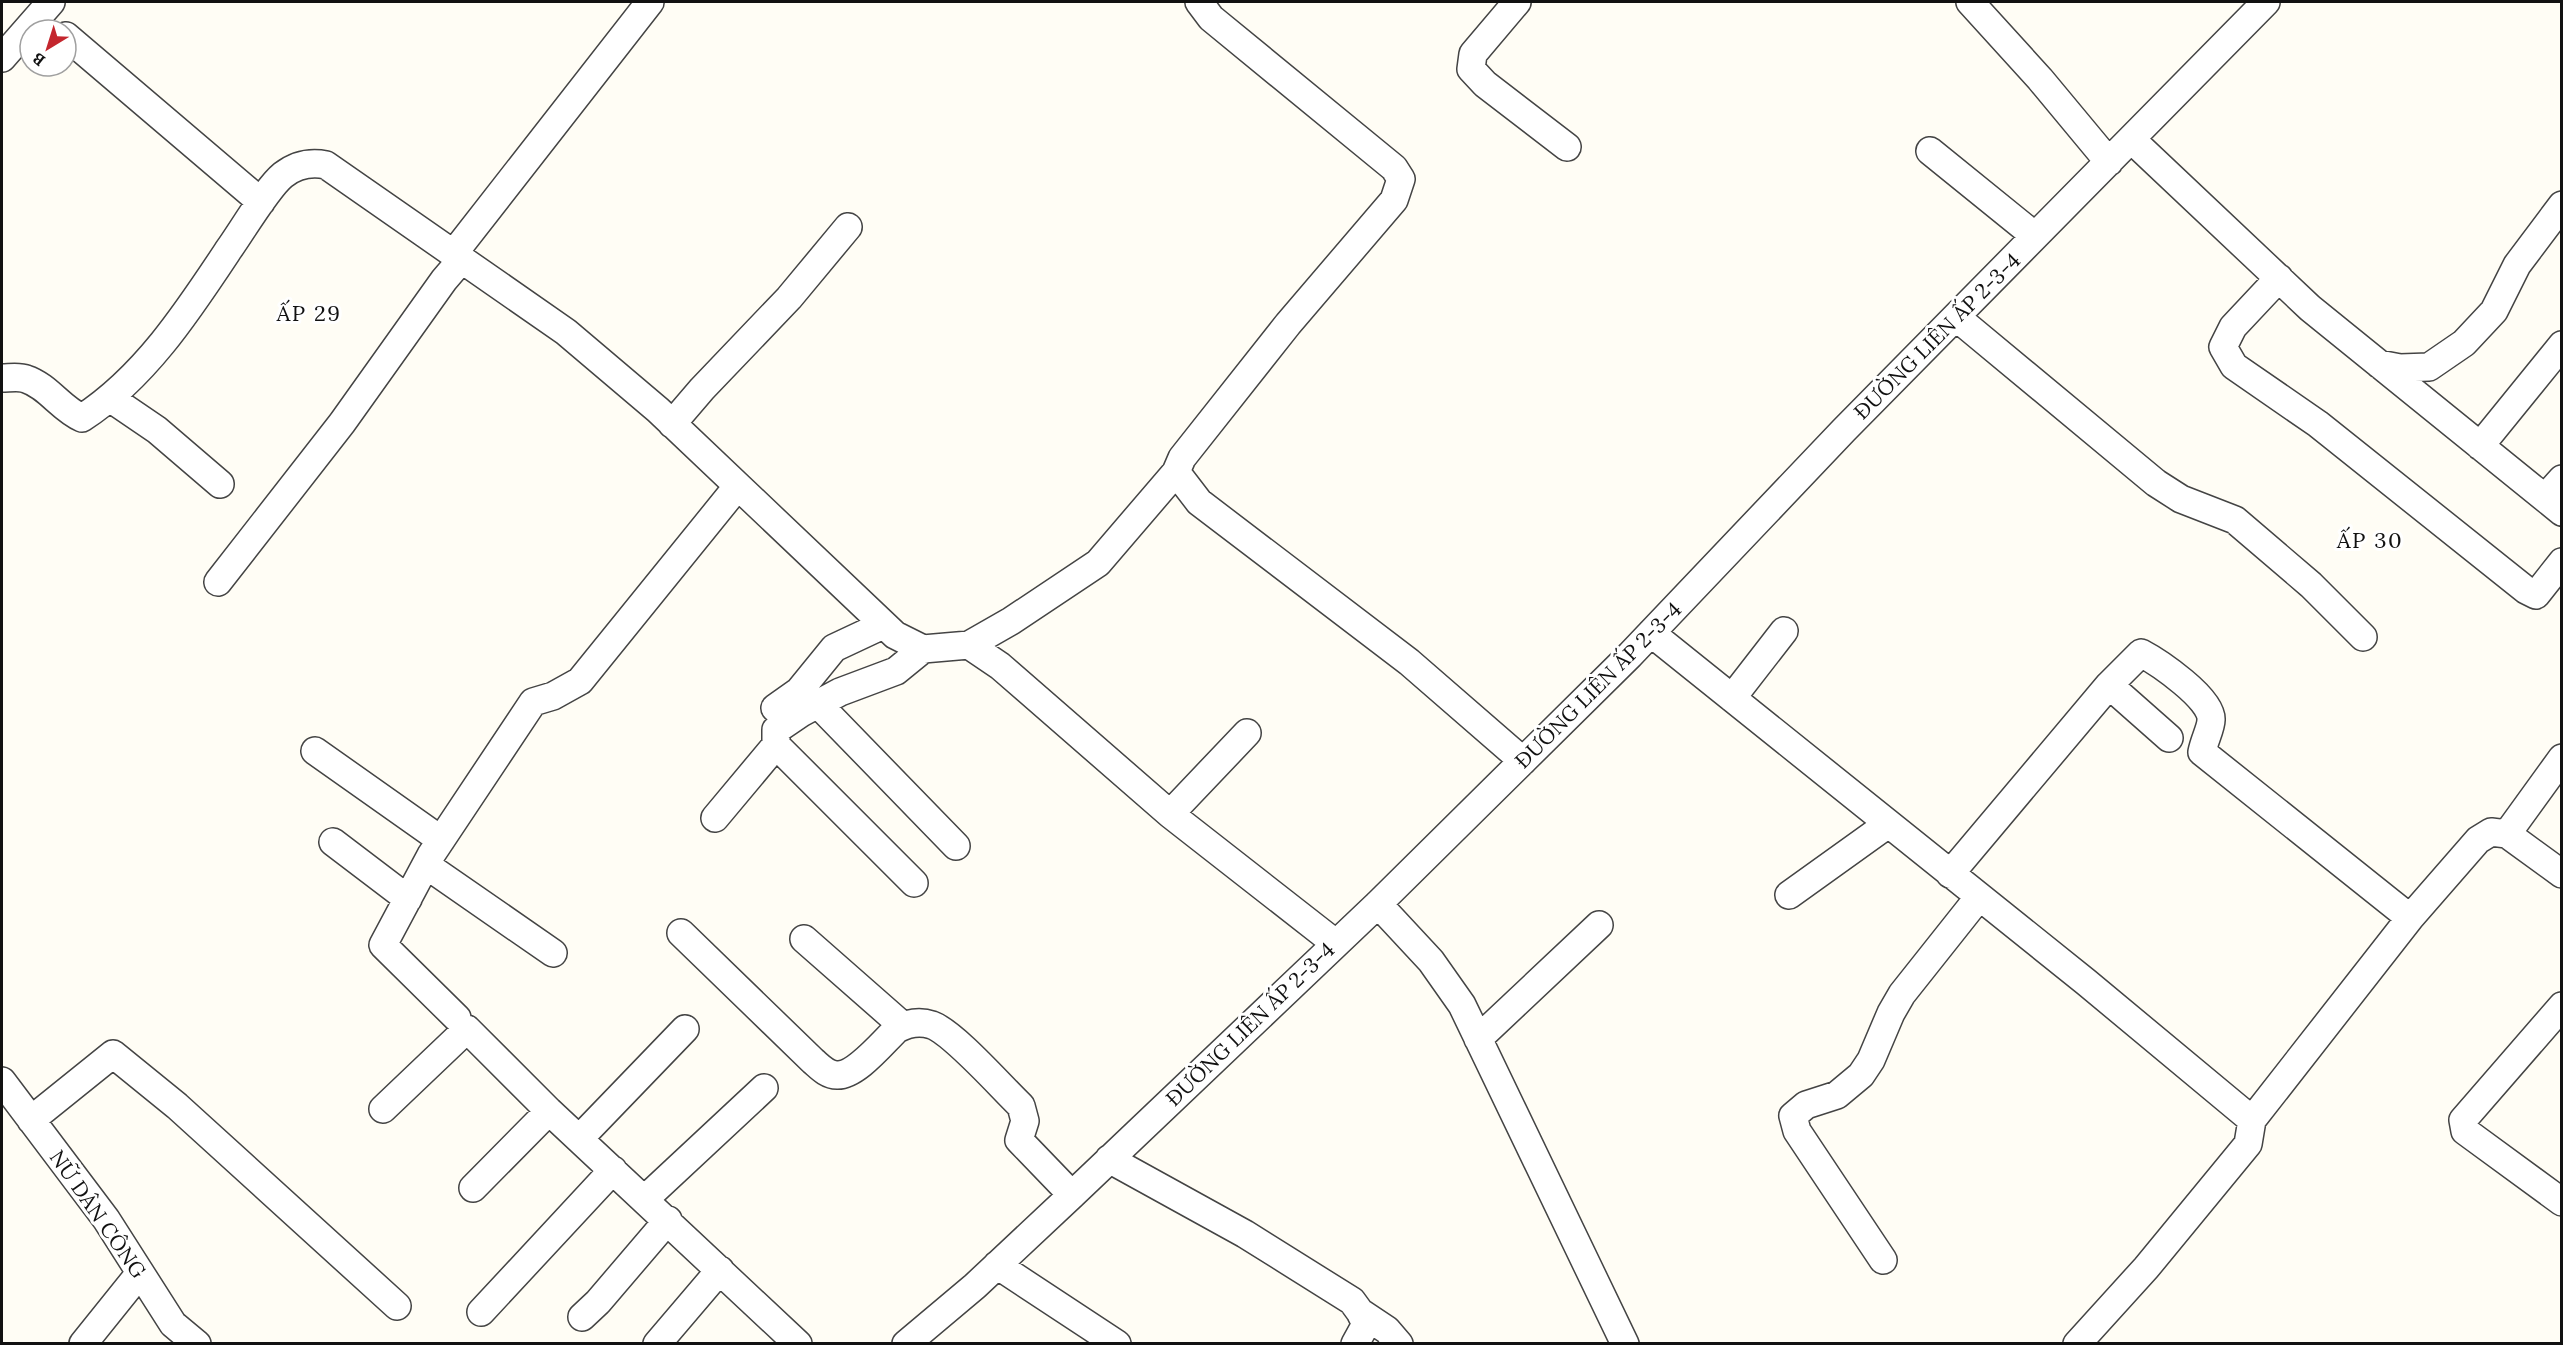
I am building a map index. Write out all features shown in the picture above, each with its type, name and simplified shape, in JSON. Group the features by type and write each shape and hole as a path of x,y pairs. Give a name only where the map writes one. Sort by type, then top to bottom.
{"street":[{"path":"218,582 342,423 444,280 458,256 650,2"},
{"path":"2,378 24,377 72,414 82,418 123,387 186,315 261,202 283,175 310,162 326,165 566,332 672,424 883,625 904,641 923,649 969,645 1011,621 1098,563 1176,472 1182,458 1288,324 1394,200 1401,179 1394,168 1211,18 1199,2"},
{"path":"1517,2 1473,54 1471,69 1485,84 1567,147"},
{"path":"1970,2 2109,162"},
{"name":"ĐƯỜNG LIÊN ẤP 2-3-4","path":"906,1344 997,1265 1072,1195 1378,904 1523,761 1651,633 1956,317 2266,2"},
{"path":"2,58 44,12"},
{"path":"78,46 261,202"},
{"path":"2131,139 2310,308 2480,446 2556,496"},
{"path":"1930,151 2035,236"},
{"path":"2379,364 2400,368 2429,367 2464,343 2494,312 2517,265 2562,205"},
{"path":"672,424 702,389 789,298 848,227"},
{"path":"2279,278 2234,327 2223,347 2234,366 2319,424 2526,590 2536,595 2562,562"},
{"path":"1956,317 2156,483 2181,499 2235,520 2311,585 2363,637"},
{"path":"2480,446 2562,345"},
{"path":"111,398 157,430 220,484"},
{"path":"1176,472 1199,502 1408,662 1523,761"},
{"path":"457,1018 383,945 441,840 533,702 554,696 580,681 737,487"},
{"path":"775,708 800,691 834,648 883,625"},
{"path":"1732,698 1784,631"},
{"path":"1651,633 2086,982 2252,1120"},
{"path":"969,645 1000,666 1170,814 1335,943"},
{"path":"914,883 777,745 776,730 840,692 896,671 923,649"},
{"path":"1950,874 2109,685 2141,653 2157,662 2209,708 2211,720 2202,752 2410,918"},
{"path":"2109,685 2169,738"},
{"path":"818,704 956,846"},
{"path":"1170,814 1247,734"},
{"path":"715,818 777,745"},
{"path":"315,751 441,840"},
{"path":"2507,834 2562,758"},
{"path":"1789,895 1888,824"},
{"path":"2077,1344 2146,1268 2248,1144 2252,1120 2410,918 2478,840 2491,832 2507,834 2562,874"},
{"path":"333,842 408,899"},
{"path":"426,865 553,952"},
{"path":"1883,1260 1797,1131 1793,1116 1806,1106 1837,1095 1861,1075 1871,1060 1891,1013 1902,994 1979,897"},
{"path":"1378,904 1431,962 1462,1005 1625,1344"},
{"path":"1478,1039 1599,925"},
{"path":"681,933 828,1073 838,1075 853,1070 903,1026 926,1023 946,1032 1021,1106 1025,1121 1018,1140 1072,1195"},
{"path":"804,939 903,1026"},
{"path":"2562,1006 2463,1120 2465,1131 2562,1202"},
{"path":"383,1109 467,1029 549,1111 798,1344"},
{"path":"579,1139 685,1029"},
{"path":"31,1120 114,1054 177,1106 397,1306"},
{"name":"NỮ DÂN CÔNG","path":"2,1081 106,1219 173,1324 197,1344"},
{"path":"645,1199 764,1088"},
{"path":"473,1188 549,1111"},
{"path":"1109,1159 1245,1234 1352,1301 1366,1324 1355,1344"},
{"path":"481,1312 613,1170"},
{"path":"582,1317 598,1302 668,1221"},
{"path":"997,1265 1117,1344"},
{"path":"657,1344 720,1269"},
{"path":"83,1344 140,1273"},
{"path":"1360,1312 1387,1330 1399,1344"}],"district":[{"name":"ẤP 29","path":"309,313"},
{"name":"ẤP 30","path":"2370,540"}]}
